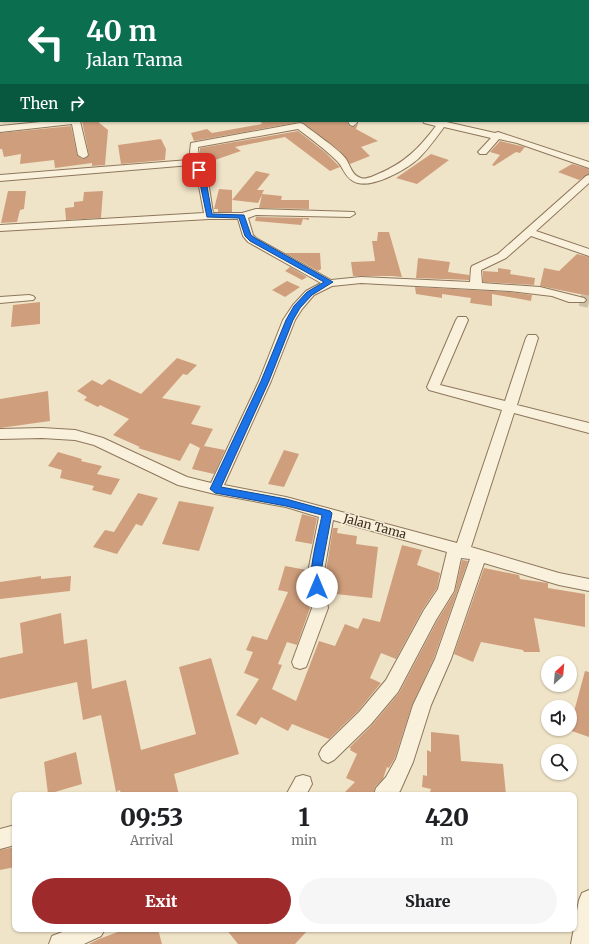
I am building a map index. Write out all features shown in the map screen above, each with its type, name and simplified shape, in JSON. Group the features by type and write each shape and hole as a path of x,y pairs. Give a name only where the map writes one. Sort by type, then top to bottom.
{"street":[{"path":"0,129 66,122"},
{"path":"76,122 83,155"},
{"path":"432,122 498,135 589,165"},
{"path":"209,216 203,181 194,162 194,145 299,123 342,160 344,166 355,179 361,182 372,180 411,160 425,146 442,124"},
{"path":"483,152 498,135"},
{"path":"0,178 194,162"},
{"path":"476,286 476,268 502,256 589,178"},
{"path":"0,228 209,216 242,216 256,212 350,214"},
{"path":"242,216 248,236 252,240 330,282"},
{"path":"529,232 589,253"},
{"path":"215,489 265,381 289,320 297,307 310,293 330,282 361,280 476,286 553,292 566,296 569,299 580,300"},
{"path":"0,300 29,298"},
{"path":"462,320 433,387 589,428"},
{"path":"328,754 365,718 392,686 430,615 446,591 532,338"},
{"name":"Jalan Tama","path":"0,434 42,433 75,436 98,441 184,481 215,489 286,502 589,585"},
{"path":"300,662 320,608 315,577 327,513"},
{"path":"386,792 393,784 404,762 422,705 443,659 479,556"},
{"path":"0,839 12,836"},
{"path":"582,944 589,900"},
{"path":"60,944 87,932"}],"building":[{"path":"82,122 98,122 108,130 105,165 92,166 92,163 55,168 54,160 20,164 21,154 4,157 2,149 0,149 0,133 71,126 77,155 82,159 89,155"},
{"path":"261,122 300,122 194,141 191,133 207,129 212,133 262,124"},
{"path":"300,122 347,122 349,126 353,127 358,124 356,129 378,141 361,147 370,156 350,164 339,150"},
{"path":"298,131 326,153 340,167 330,171 285,137 235,147 241,151 209,162 202,162 200,159 200,148"},
{"path":"161,139 166,149 165,160 121,164 118,145"},
{"path":"500,141 525,147 520,153 516,152 494,166 492,165 500,155 490,152"},
{"path":"431,154 449,160 417,184 396,178"},
{"path":"572,164 589,169 589,174 579,180 558,172"},
{"path":"256,171 270,174 257,190 264,190 262,194 282,196 281,200 309,200 309,209 259,208 262,195 258,203 232,200"},
{"path":"219,189 232,190 232,212 218,212 218,209 214,209"},
{"path":"8,191 26,191 24,209 20,210 17,222 1,223"},
{"path":"103,191 101,218 66,220 65,208 74,207 74,202 83,201 84,192"},
{"path":"256,217 309,218 309,220 303,219 301,225 255,221"},
{"path":"378,232 389,232 402,277 353,276 351,262 375,261 372,241 377,241"},
{"path":"285,253 320,253 321,269 318,271"},
{"path":"577,254 589,257 589,296 540,286 544,268 559,271"},
{"path":"418,258 450,262 448,272 469,275 469,280 416,278"},
{"path":"290,267 307,277 302,280 285,271"},
{"path":"498,268 511,270 510,274 535,278 534,285 483,282 483,271 498,272"},
{"path":"287,281 300,287 285,297 272,290"},
{"path":"415,287 510,292 532,295 531,301 492,294 492,306 470,303 471,298 442,294 442,298 416,294"},
{"path":"40,302 40,324 11,327 13,305"},
{"path":"177,358 197,365 187,375 183,374 162,398 201,406 191,424 213,429 204,446 225,450 214,474 192,469 200,448 190,443 180,461 138,448 140,447 113,435 129,419 100,405 98,407 84,400 87,397 77,391 92,380 102,385 109,379 141,394"},
{"path":"48,391 50,421 0,428 0,399"},
{"path":"284,450 299,454 284,487 268,484"},
{"path":"58,452 82,459 81,461 102,466 97,474 120,479 111,495 92,490 94,486 60,478 62,470 48,466"},
{"path":"138,493 158,498 142,526 136,524 117,554 93,547 105,530 114,532"},
{"path":"179,501 214,507 199,551 162,544"},
{"path":"302,514 317,518 312,544 295,541"},
{"path":"333,528 338,528 337,533 357,536 356,544 378,547 372,598 327,593 325,577"},
{"path":"402,545 422,550 417,565 440,573 437,588 423,609 396,659 381,653 370,678 381,683 358,711 329,739 292,724 288,731 261,717 256,725 236,715 259,679 244,673 253,652 246,650 252,636 267,640 288,592 278,590 285,566 307,570 306,577 310,608 297,645 287,642 278,664 282,665 272,689 296,701 319,641 335,646 345,624 358,629 363,618 380,622"},
{"path":"462,560 468,561 434,658 412,705 395,758 389,768 387,767 383,779 375,787 374,792 345,792 355,782 346,778 357,754 349,748 372,725 399,693 437,621 455,592"},
{"path":"484,568 519,575 520,579 548,583 548,588 585,594 585,627 534,618 540,652 524,652 523,650 481,642 473,662 454,654"},
{"path":"41,576 41,579 71,576 70,591 0,599 0,582"},
{"path":"61,613 64,644 87,639 92,689 126,680 141,750 196,734 179,667 211,658 239,754 174,774 178,792 120,792 120,790 116,792 101,715 83,720 77,682 0,699 0,658 23,653 20,623"},
{"path":"585,671 589,672 589,737 577,733 577,700"},
{"path":"431,732 459,735 461,761 503,764 506,792 430,792 431,789 422,787 423,775 427,776 427,750 431,752"},
{"path":"76,752 82,784 55,792 48,792 44,762"},
{"path":"12,848 12,868 0,870 0,850"},
{"path":"118,932 159,932 162,944 89,944"},
{"path":"228,932 306,932 295,944 238,944"}],"tunnel":[{"path":"580,300 589,302"}],"route":[{"path":"199,170 203,181 209,216 242,216 248,236 252,240 330,282 310,293 297,307 289,320 265,381 215,489 286,502 327,513 315,577 317,587"}]}
